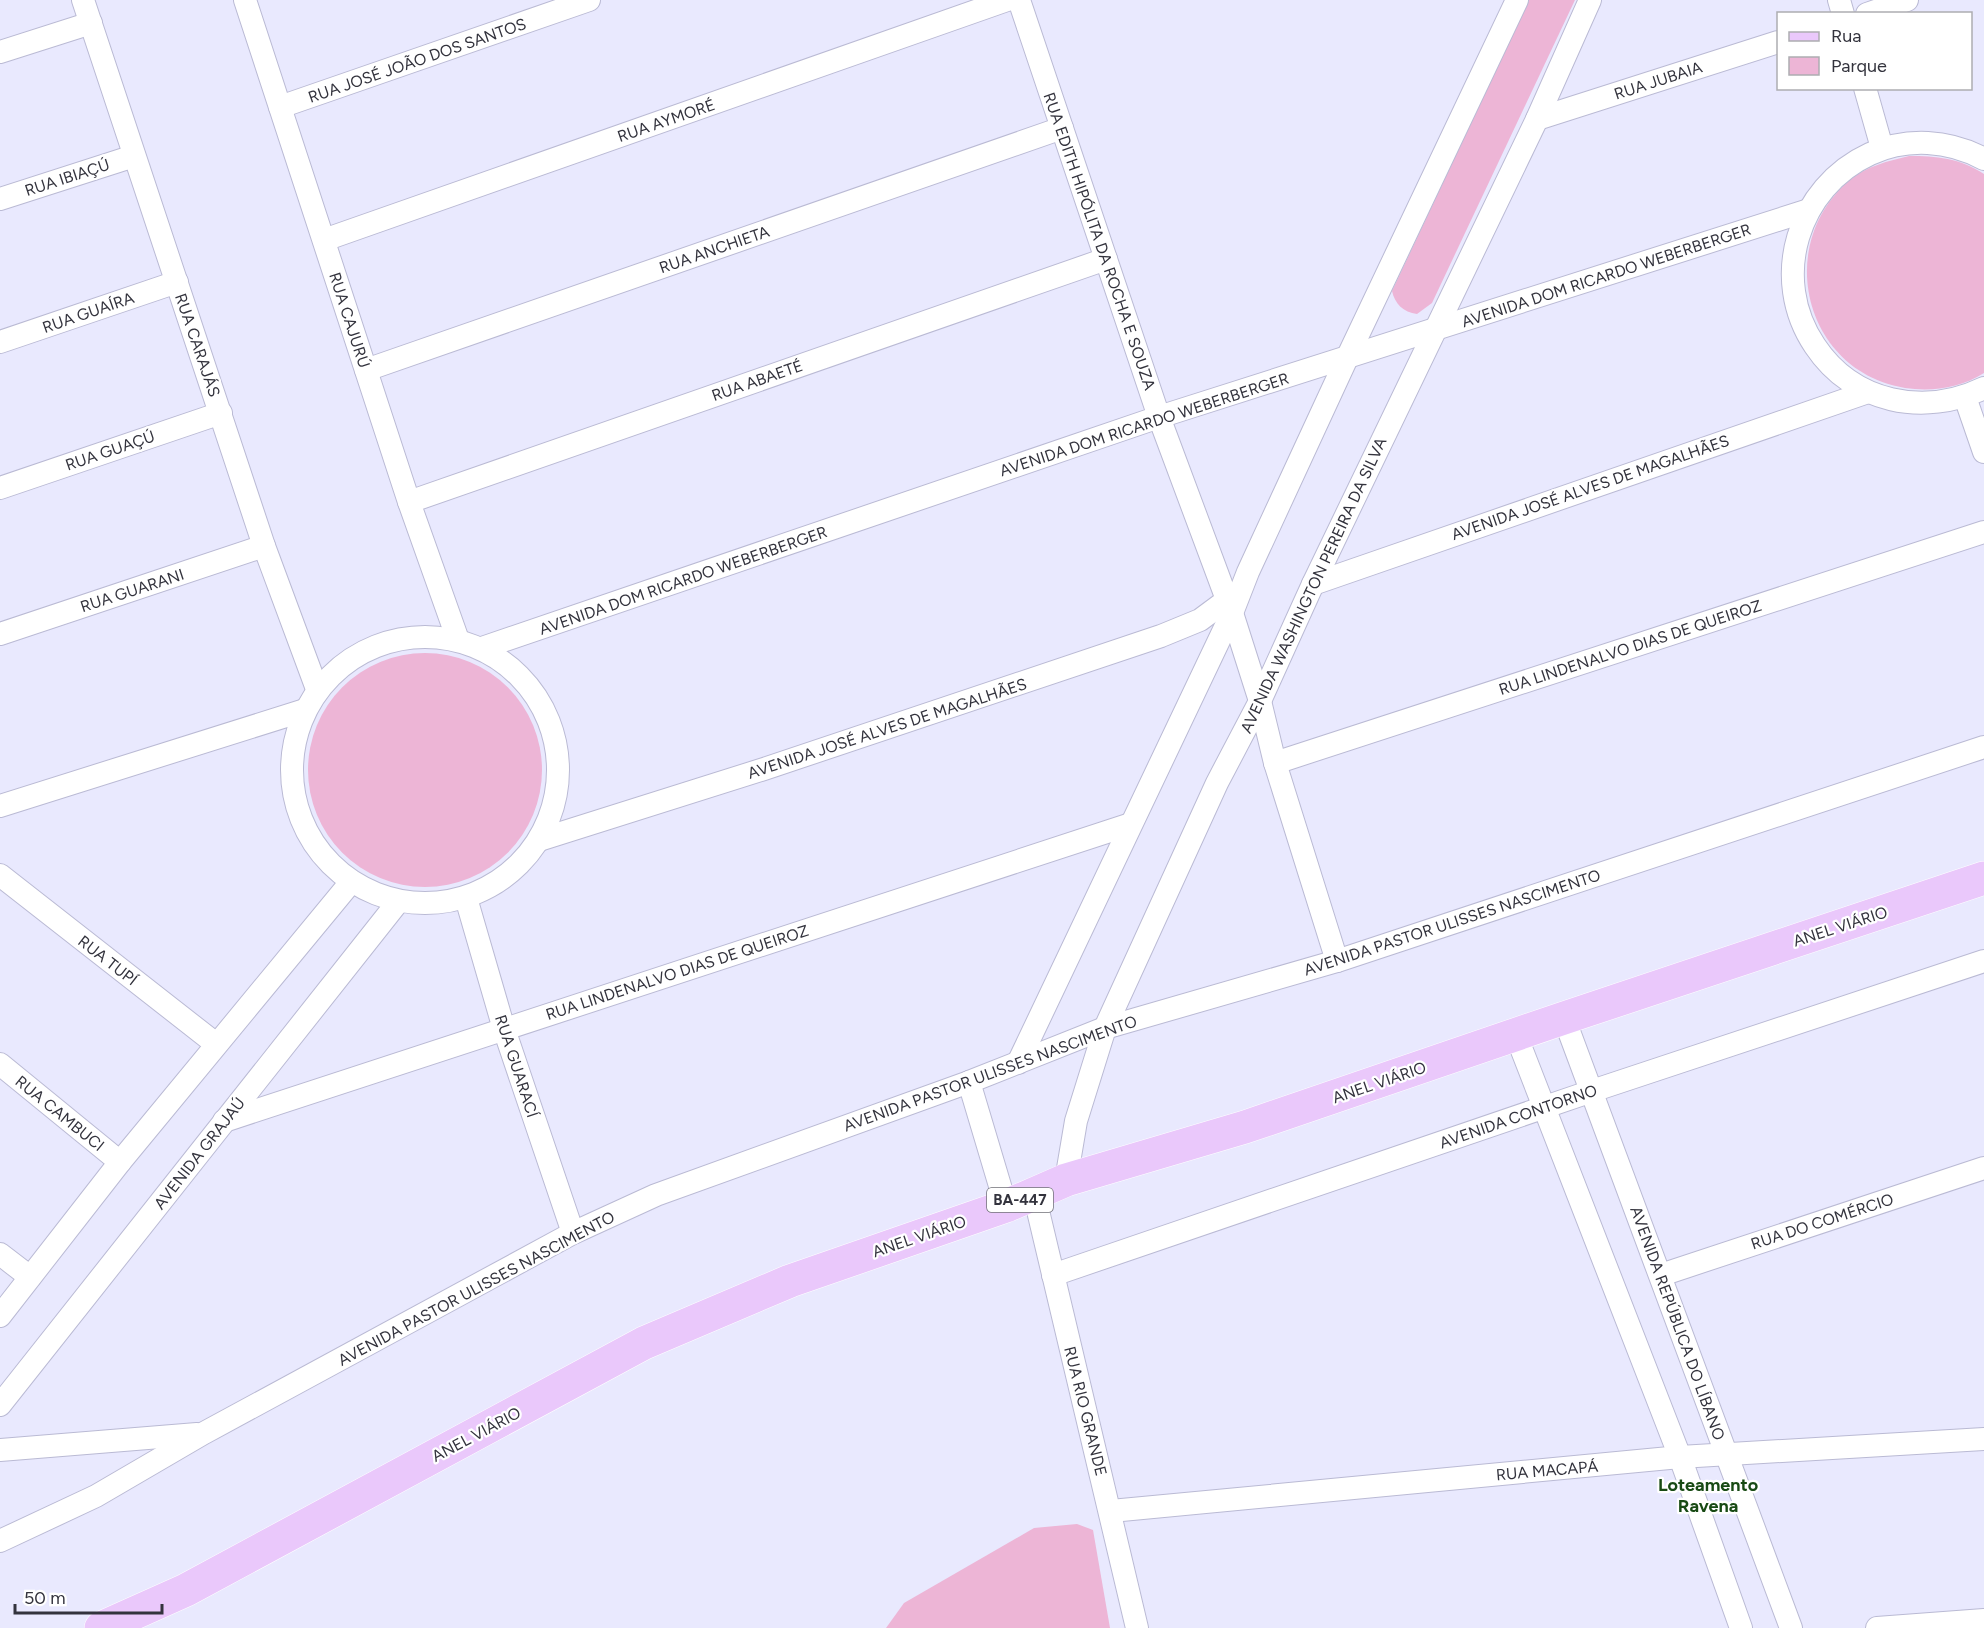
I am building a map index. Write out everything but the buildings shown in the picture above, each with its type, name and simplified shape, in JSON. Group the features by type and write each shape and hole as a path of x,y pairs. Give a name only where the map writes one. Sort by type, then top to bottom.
{"main road":[{"name":"ANEL VIÁRIO","path":"101,1628 186,1590 644,1343 790,1281 1020,1200 1066,1180 1245,1127 1984,878"}],"street":[{"name":"RUA CARAJÁS","path":"84,0 264,546 317,689"},
{"name":"RUA CAJURÚ","path":"245,0 409,502 458,639"},
{"name":"RUA JOSÉ JOÃO DOS SANTOS","path":"280,107 589,0"},
{"name":"RUA AYMORÉ","path":"324,240 1007,0"},
{"name":"RUA EDITH HIPÓLITA DA ROCHA E SOUZA","path":"1019,0 1159,417 1229,606 1260,701 1275,763 1338,961"},
{"path":"1018,1063 1131,824 1229,606 1248,572 1517,0"},
{"name":"AVENIDA WASHINGTON PEREIRA DA SILVA","path":"1066,1180 1076,1121 1106,1028 1216,783 1260,701 1313,584 1537,119 1590,0"},
{"path":"1873,12 1907,0"},
{"path":"0,52 91,23"},
{"name":"RUA JUBAIA","path":"1537,119 1777,43"},
{"path":"1866,90 1882,148"},
{"name":"RUA ANCHIETA","path":"366,370 1062,128"},
{"path":"1978,150 1924,141 1882,148 1852,162 1828,183 1809,210 1796,243 1793,278 1799,314 1815,346 1838,372 1868,392 1900,402 1933,404 1975,392 1984,452"},
{"name":"RUA IBIAÇÚ","path":"0,199 134,156"},
{"name":"AVENIDA DOM RICARDO WEBERBERGER","path":"482,648 1159,417 1809,210"},
{"name":"RUA ABAETÉ","path":"409,502 1106,259"},
{"name":"RUA GUAÍRA","path":"0,342 177,282"},
{"name":"AVENIDA JOSÉ ALVES DE MAGALHÃES","path":"1313,584 1868,392"},
{"name":"RUA GUAÇÚ","path":"0,488 221,413"},
{"name":"RUA LINDENALVO DIAS DE QUEIROZ","path":"1275,763 1984,532"},
{"name":"RUA GUARANI","path":"0,634 264,546"},
{"name":"AVENIDA JOSÉ ALVES DE MAGALHÃES","path":"539,840 764,770 1161,636 1229,606"},
{"path":"422,635 458,639 482,648 513,669 537,697 553,731 559,768 558,777 554,805 539,840 520,865 495,885 466,898 433,904 398,902 374,894 351,882 316,848 296,804 292,756 305,710 317,689 334,670 351,657 385,641 422,635"},
{"path":"0,806 305,710"},
{"name":"AVENIDA PASTOR ULISSES NASCIMENTO","path":"0,1540 96,1496 204,1433 573,1233 656,1195 969,1082 1106,1028 1338,961 1984,747"},
{"name":"RUA LINDENALVO DIAS DE QUEIROZ","path":"224,1121 1131,824"},
{"name":"RUA TUPÍ","path":"0,875 216,1044"},
{"path":"0,1316 120,1162 351,882"},
{"name":"RUA GUARACÍ","path":"466,898 504,1029 573,1233"},
{"name":"AVENIDA GRAJAÚ","path":"0,1405 398,902"},
{"name":"AVENIDA CONTORNO","path":"1053,1275 1592,1091 1984,961"},
{"name":"AVENIDA REPÚBLICA DO LÍBANO","path":"1564,1018 1791,1628"},
{"path":"1516,1035 1680,1457 1741,1628"},
{"name":"RUA CAMBUCI","path":"0,1064 120,1162"},
{"name":"RUA RIO GRANDE","path":"969,1082 1053,1275 1137,1628"},
{"name":"RUA DO COMÉRCIO","path":"1660,1275 1984,1168"},
{"path":"0,1254 30,1277"},
{"path":"0,1450 204,1433"},
{"name":"RUA MACAPÁ","path":"1111,1511 1680,1457 1984,1439"},
{"path":"1877,1628 1984,1620"}],"green space":[{"path":"1529,0 1575,0 1432,303 1417,314 1408,311 1395,300 1392,291"},
{"path":"1909,156 1948,159 1966,164 1984,174 1984,373 1946,388 1905,388 1870,377 1843,358 1823,332 1811,302 1807,270 1812,237 1826,207 1850,180 1863,171"},
{"path":"413,653 437,653 480,666 508,687 529,715 540,747 542,770 540,793 529,825 508,853 480,874 459,882 437,887 413,887 370,874 351,861 334,844 321,825 313,804 308,782 308,758 321,715 334,696 351,679 370,666 391,658"},
{"path":"1077,1524 1093,1530 1110,1628 886,1628 904,1603 1034,1528"}],"district":[{"name":"Loteamento Ravena","path":"1708,1495"}]}
